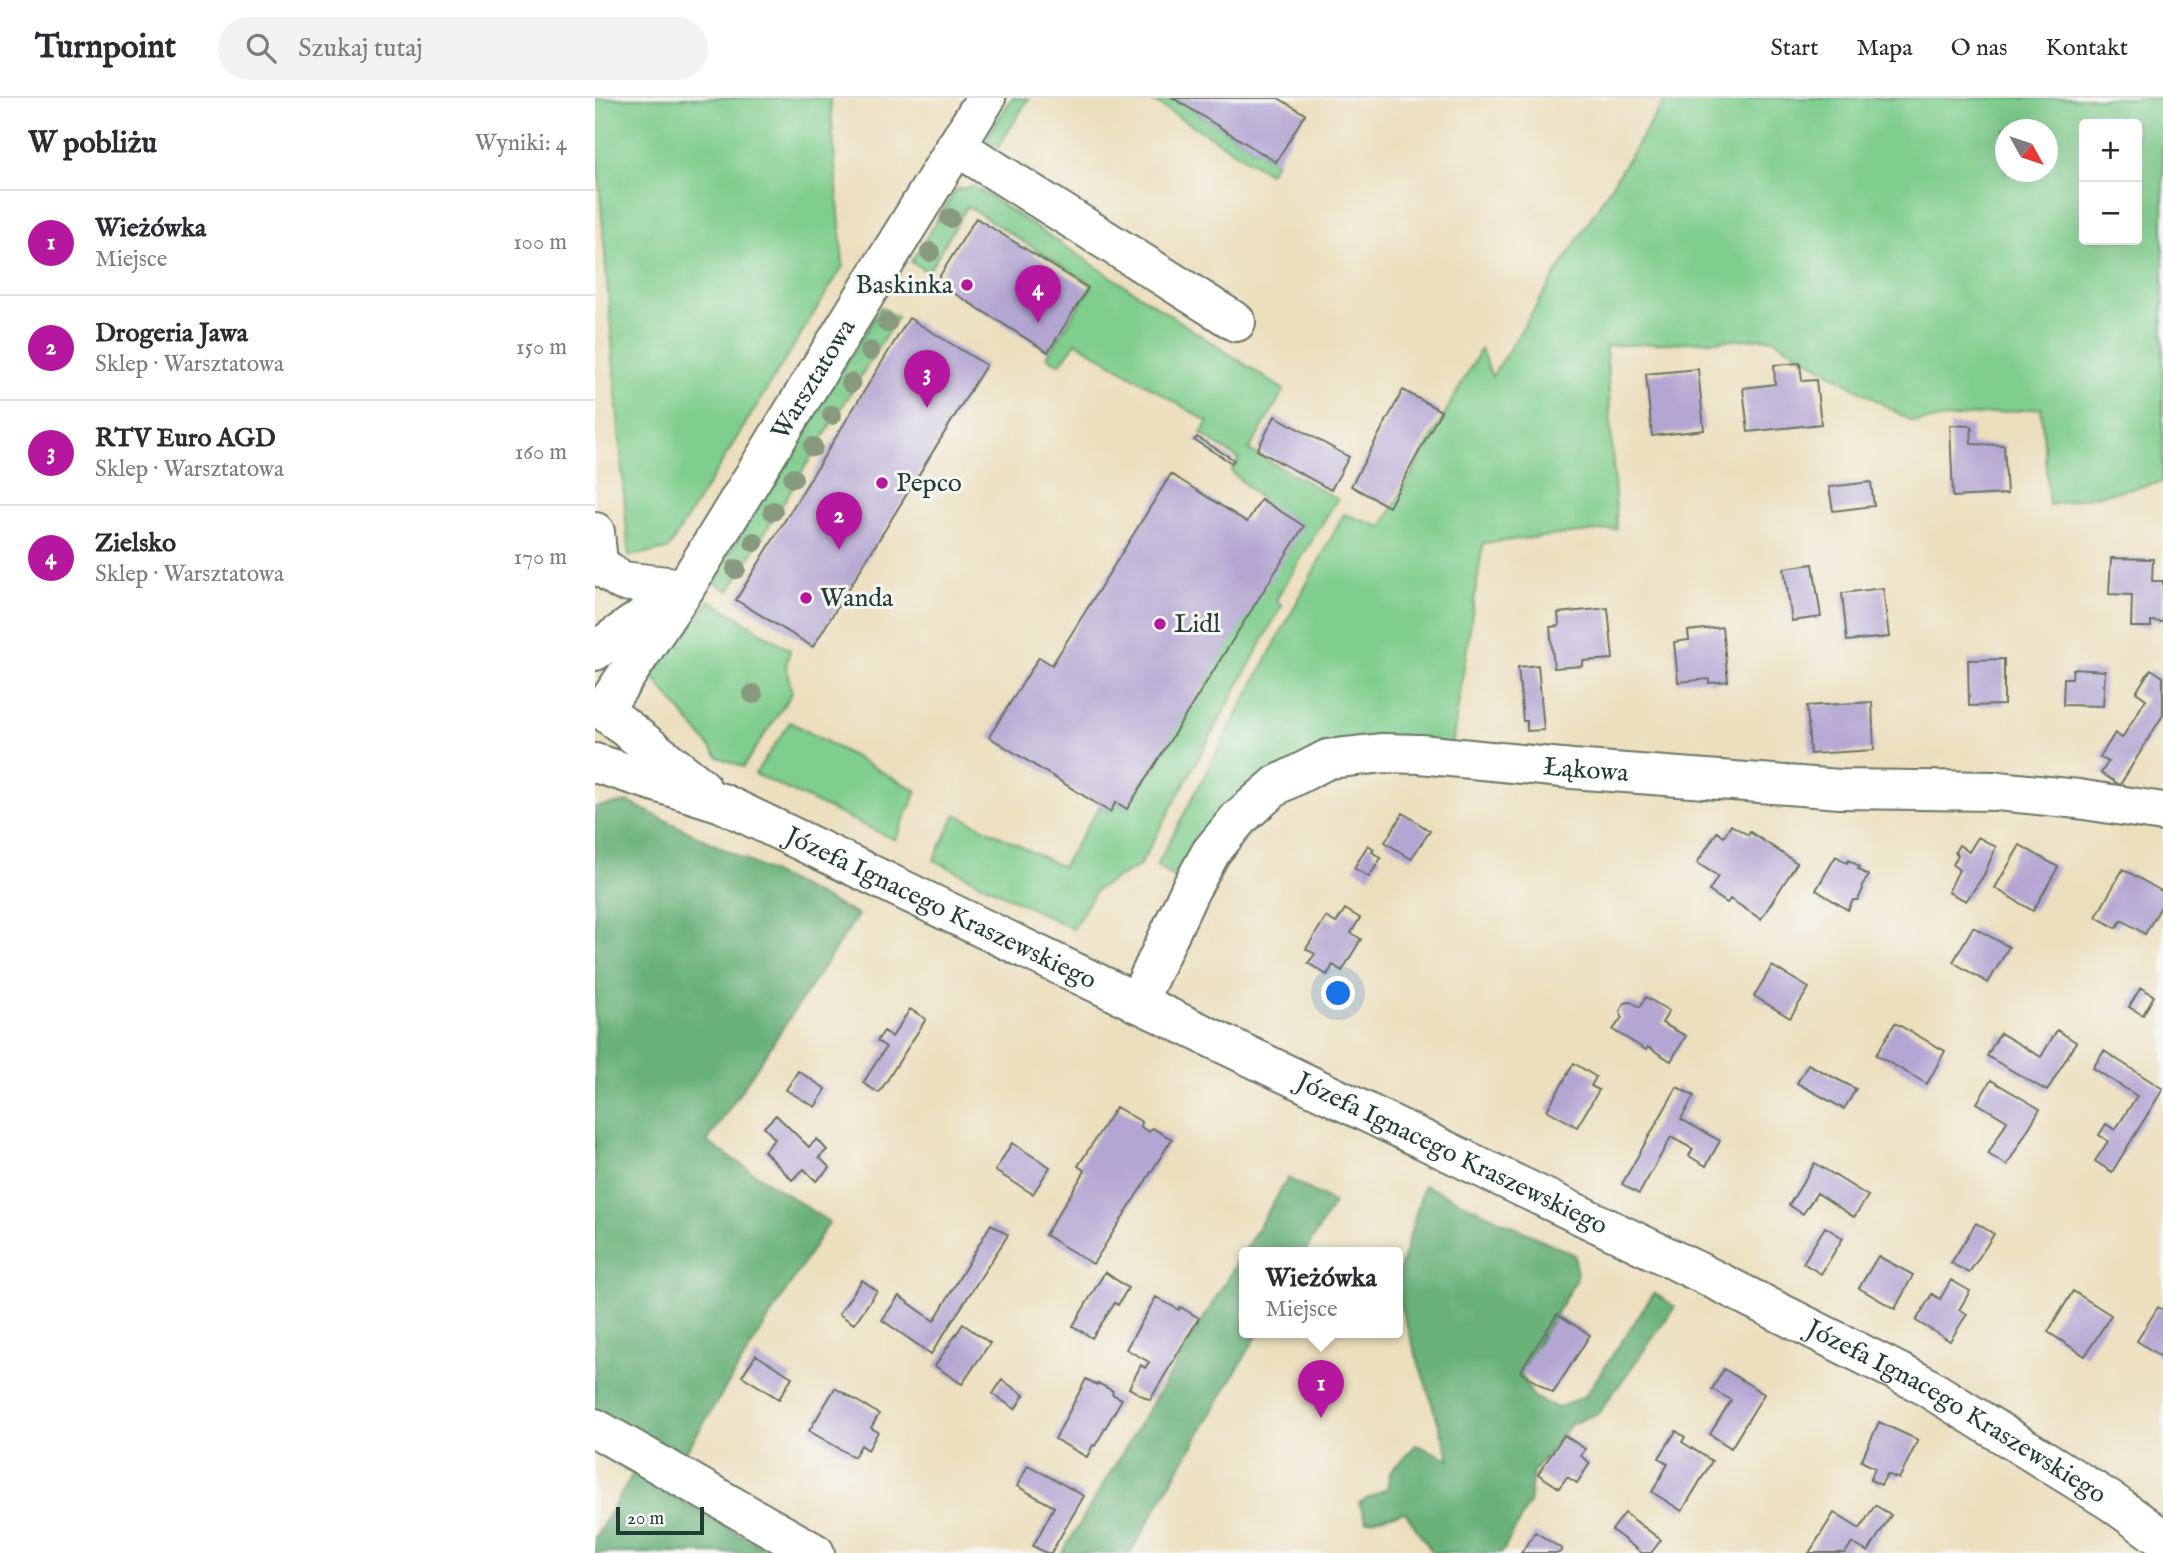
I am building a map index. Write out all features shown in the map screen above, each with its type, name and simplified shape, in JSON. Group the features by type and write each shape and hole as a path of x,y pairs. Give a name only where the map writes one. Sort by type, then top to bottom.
{"street":[{"name":"Warsztatowa","path":"598,714 685,588 986,98"},
{"path":"956,146 1236,322"},
{"path":"595,532 598,565 622,581 685,588"},
{"name":"Warsztatowa","path":"595,651 685,588"},
{"name":"Józefa Ignacego Kraszewskiego","path":"598,714 722,803"},
{"name":"Łąkowa","path":"1137,1003 1211,852 1239,818 1277,785 1328,760 1383,753 1420,754 1572,769 1840,789 1997,791 2078,799 2163,812"},
{"name":"Józefa Ignacego Kraszewskiego","path":"595,763 722,803 1688,1267 1923,1384 2112,1502 2163,1539"},
{"path":"595,1428 815,1553"}],"green space":[{"path":"595,98 830,98 843,266 668,549 629,556 595,129"},
{"path":"1012,98 1029,98 995,152 988,146 988,136"},
{"path":"1148,98 1173,98 1276,162 1269,173"},
{"path":"1666,98 2163,98 2163,482 2049,505 2041,408 1913,422 1771,338 1606,346 1617,529 1483,543 1450,758 1328,759 1190,890 1157,865 1344,514 1382,527 1481,349 1492,377"},
{"path":"973,186 1284,390 1249,450 1337,499 1276,600 1282,605 1140,865 1096,890 1073,929 934,860 956,814 1062,867 1100,806 1109,812 1116,802 1127,809 1261,499 1231,471 1239,459 1201,434 1208,422 1076,342 1060,364 1047,357 1092,285 967,206 928,272 911,262 956,190"},
{"path":"881,307 897,317 729,591 712,581"},
{"path":"710,600 790,650 786,666 792,693 743,767 718,757 652,676"},
{"path":"790,722 917,791 895,840 755,774"},
{"path":"628,802 858,915 707,1142 829,1222 662,1490 772,1553 595,1553 595,1538 633,1474 595,1451 595,807"},
{"path":"1288,1178 1334,1203 1308,1247 1246,1247"},
{"path":"1424,1185 1575,1255 1577,1279 1520,1372 1533,1397 1558,1408 1585,1396 1654,1293 1675,1307 1599,1413 1571,1424 1533,1472 1529,1504 1502,1553 1433,1553 1405,1512 1367,1521 1359,1503 1387,1488 1390,1472 1416,1445 1450,1459 1403,1314 1403,1259"},
{"path":"1239,1259 1239,1338 1255,1338 1130,1553 1062,1553"}],"building":[{"path":"1173,98 1278,98 1305,114 1276,162"},
{"path":"976,218 1088,288 1048,352 936,282"},
{"path":"909,318 986,365 813,647 736,600"},
{"path":"1800,363 1802,381 1816,380 1821,424 1748,432 1743,388 1775,384 1774,365"},
{"path":"1698,369 1704,430 1652,436 1646,374"},
{"path":"1403,390 1441,411 1389,507 1351,486"},
{"path":"1275,416 1349,457 1331,490 1257,450"},
{"path":"1950,425 1972,426 1971,444 2004,445 2007,494 1953,497"},
{"path":"1197,437 1234,460 1232,463 1194,440"},
{"name":"Lidl","path":"1171,474 1247,522 1261,499 1304,526 1127,809 1116,802 1110,812 989,737 1039,657 1052,665"},
{"path":"1871,482 1874,506 1833,511 1829,487"},
{"path":"2111,558 2153,559 2152,581 2163,581 2163,622 2151,621 2151,627 2131,627 2132,595 2109,594"},
{"path":"1813,564 1821,617 1792,621 1784,568"},
{"path":"1883,588 1889,637 1847,641 1842,593"},
{"path":"1608,608 1613,659 1583,661 1583,666 1554,668 1550,627 1559,626 1558,613"},
{"path":"1722,627 1728,681 1709,683 1709,679 1678,682 1674,642 1689,640 1688,631"},
{"path":"2004,659 2004,705 1969,706 1968,660"},
{"path":"1538,665 1544,730 1527,731 1527,721 1523,721 1518,667"},
{"path":"2073,669 2105,671 2103,706 2063,705 2064,678 2072,678"},
{"path":"2151,669 2163,677 2163,715 2120,785 2101,773 2108,762 2100,757 2115,733 2122,738 2146,699 2136,692"},
{"path":"1872,702 1874,750 1810,754 1807,706"},
{"path":"1403,813 1430,831 1411,859 1385,842"},
{"path":"1731,825 1748,835 1750,832 1797,863 1761,919 1730,899 1727,903 1709,891 1718,876 1697,863 1717,832 1724,837"},
{"path":"1978,837 1996,847 1984,875 1966,901 1948,892 1959,870 1953,865 1958,855 1955,852 1959,845 1969,852"},
{"path":"1368,845 1374,849 1372,852 1381,858 1369,877 1354,868"},
{"path":"2020,845 2058,867 2033,911 1995,888"},
{"path":"1836,856 1847,863 1849,860 1869,876 1862,885 1858,900 1853,900 1848,910 1816,890"},
{"path":"2123,869 2163,892 2163,903 2145,934 2122,920 2116,928 2096,917"},
{"path":"1345,909 1360,918 1351,933 1361,939 1342,971 1333,965 1327,975 1308,963 1315,954 1306,949 1326,917 1336,923"},
{"path":"1973,927 2009,947 1988,983 1953,962"},
{"path":"1772,966 1809,988 1790,1018 1754,996"},
{"path":"2141,987 2154,996 2143,1015 2129,1007"},
{"path":"1646,997 1669,1011 1662,1023 1686,1036 1671,1061 1613,1030 1622,1017 1620,1011 1624,1003 1631,1002 1640,1007"},
{"path":"910,1009 926,1019 879,1093 863,1083 886,1047 877,1041 884,1031 892,1037"},
{"path":"1895,1023 1945,1051 1927,1084 1876,1055"},
{"path":"2057,1030 2076,1042 2047,1091 1987,1056 2000,1033 2041,1057"},
{"path":"2104,1051 2163,1089 2112,1172 2095,1161 2108,1141 2099,1135 2106,1124 2115,1130 2137,1096 2093,1068"},
{"path":"1574,1063 1596,1077 1591,1086 1599,1090 1577,1127 1547,1110"},
{"path":"1808,1064 1856,1089 1844,1109 1797,1083"},
{"path":"798,1071 826,1089 815,1107 786,1090"},
{"path":"1991,1080 2040,1109 2007,1165 1988,1154 2007,1121 1977,1103"},
{"path":"1677,1087 1694,1096 1681,1119 1720,1141 1706,1166 1689,1156 1693,1149 1671,1137 1639,1194 1622,1184"},
{"path":"1116,1107 1142,1122 1141,1127 1149,1132 1152,1128 1172,1139 1093,1264 1045,1235 1085,1171 1078,1166"},
{"path":"776,1115 809,1147 817,1139 827,1150 819,1157 830,1168 816,1181 804,1169 792,1180 764,1151 775,1139 764,1127"},
{"path":"1012,1143 1050,1167 1033,1194 995,1171"},
{"path":"1815,1163 1868,1196 1854,1217 1817,1193 1803,1214 1789,1205"},
{"path":"1976,1223 1994,1234 1969,1273 1951,1263"},
{"path":"991,1224 1008,1235 931,1354 882,1320 899,1296 934,1321"},
{"path":"1825,1227 1843,1238 1821,1274 1803,1263"},
{"path":"1878,1256 1913,1275 1895,1309 1859,1288"},
{"path":"1105,1272 1128,1288 1092,1338 1073,1326"},
{"path":"862,1280 877,1291 854,1324 839,1314"},
{"path":"1951,1280 1970,1291 1959,1310 1967,1314 1950,1341 1916,1321 1932,1294 1940,1299"},
{"path":"2073,1291 2111,1315 2085,1356 2048,1332"},
{"path":"1156,1297 1199,1318 1150,1400 1129,1388 1141,1365 1145,1368 1149,1362 1126,1349"},
{"path":"2158,1307 2163,1310 2163,1358 2137,1341"},
{"path":"1557,1314 1590,1335 1553,1393 1520,1372"},
{"path":"963,1324 990,1343 962,1384 935,1366"},
{"path":"756,1355 792,1377 779,1399 742,1376"},
{"path":"1724,1369 1764,1394 1731,1448 1710,1434 1731,1400 1712,1389"},
{"path":"1086,1379 1113,1391 1112,1394 1122,1399 1087,1457 1055,1439"},
{"path":"1002,1380 1024,1395 1015,1409 993,1394"},
{"path":"835,1388 879,1414 871,1428 878,1432 868,1450 861,1445 854,1457 809,1431"},
{"path":"1879,1422 1918,1440 1899,1479 1887,1474 1881,1485 1870,1480 1875,1468 1861,1461"},
{"path":"1676,1431 1685,1437 1682,1442 1712,1461 1682,1511 1652,1492 1668,1464 1659,1458"},
{"path":"1564,1435 1585,1449 1581,1456 1590,1463 1577,1483 1567,1477 1559,1488 1538,1474"},
{"path":"1028,1465 1084,1496 1051,1553 1033,1546 1054,1507 1017,1486"},
{"path":"1875,1505 1891,1515 1868,1552 1852,1543 1845,1553 1809,1553 1834,1513 1860,1529"},
{"path":"1625,1513 1661,1540 1651,1553 1642,1553 1612,1530"},
{"path":"1535,1532 1562,1549 1559,1553 1521,1553"}],"place":[{"name":"Baskinka","path":"967,285"},
{"name":"Zielsko","path":"1038,323"},
{"name":"RTV Euro AGD","path":"927,408"},
{"name":"Pepco","path":"882,483"},
{"name":"Drogeria Jawa","path":"839,550"},
{"name":"Wanda","path":"806,598"},
{"name":"Lidl","path":"1160,624"},
{"name":"Wieżówka","path":"1321,1418"}]}
